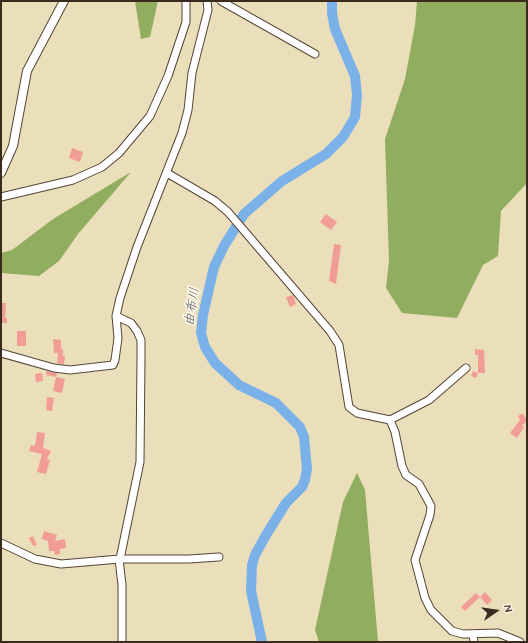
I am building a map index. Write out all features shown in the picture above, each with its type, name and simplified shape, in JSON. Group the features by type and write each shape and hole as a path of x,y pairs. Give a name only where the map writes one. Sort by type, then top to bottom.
{"main road":[{"path":"1,173 13,146 27,71 64,1"}],"street":[{"path":"1,197 73,180 102,168 119,153 150,116 168,76 186,22 186,1"},
{"path":"1,352 54,368 70,370 113,364 115,360 118,338 116,316 120,298 137,246 182,133 188,110 192,73 208,10 207,1"},
{"path":"221,1 315,54"},
{"path":"167,173 215,201 228,212 330,331 339,345 349,407 357,413 390,420 429,400 466,368"},
{"path":"116,316 131,323 137,331 140,340 141,358 140,462 119,559 122,585 122,642"},
{"path":"390,420 395,432 402,466 406,475 419,484 426,494 430,506 430,515 415,560 425,598 431,610 452,631 463,634 498,633 520,642"},
{"path":"1,542 35,559 61,564 119,559 189,559 219,557"},
{"path":"473,634 474,642"}],"green space":[{"path":"135,1 158,1 150,37 141,39"},
{"path":"417,1 527,1 527,183 501,211 498,256 483,265 457,318 402,313 386,288 389,261 385,139 405,79 415,25"},
{"path":"131,172 78,234 59,261 39,276 1,273 1,253 12,250 53,219"},
{"path":"357,473 365,490 378,642 319,642 315,630 343,502"}],"building":[{"path":"72,148 83,152 80,162 69,158"},
{"path":"326,214 337,222 331,230 320,222"},
{"path":"334,244 341,245 336,284 329,281"},
{"path":"293,295 296,304 290,307 286,297"},
{"path":"1,303 6,303 5,318 7,318 7,323 1,323"},
{"path":"17,331 26,331 26,346 17,346"},
{"path":"53,339 61,340 61,349 63,349 63,356 65,356 64,364 57,363 58,353 54,353"},
{"path":"475,349 484,350 485,373 478,373 478,355 475,355"},
{"path":"46,371 57,373 56,377 46,375"},
{"path":"473,371 478,373 476,378 471,376"},
{"path":"42,373 43,381 36,382 35,374"},
{"path":"56,377 65,379 62,393 53,391"},
{"path":"47,397 54,398 52,411 46,410"},
{"path":"523,413 527,422 522,425 524,427 517,438 510,433 520,420 518,416"},
{"path":"37,432 45,433 43,448 51,451 47,459 50,460 46,474 37,472 42,454 29,451 31,445 35,446"},
{"path":"44,531 57,535 55,541 65,539 66,548 60,549 60,554 55,555 54,551 49,551 48,541 42,539"},
{"path":"33,536 37,545 33,546 29,538"},
{"path":"485,592 492,600 487,605 480,597"},
{"path":"476,593 480,597 465,611 461,607"}],"waterway":[{"name":"由布川","path":"262,642 251,591 252,565 255,555 266,535 286,503 302,487 305,480 307,469 304,437 300,427 276,403 239,385 215,363 205,347 201,333 203,315 214,267 224,246 244,214 282,181 326,154 343,137 355,117 357,95 355,76 335,29 332,13 332,1"}]}
